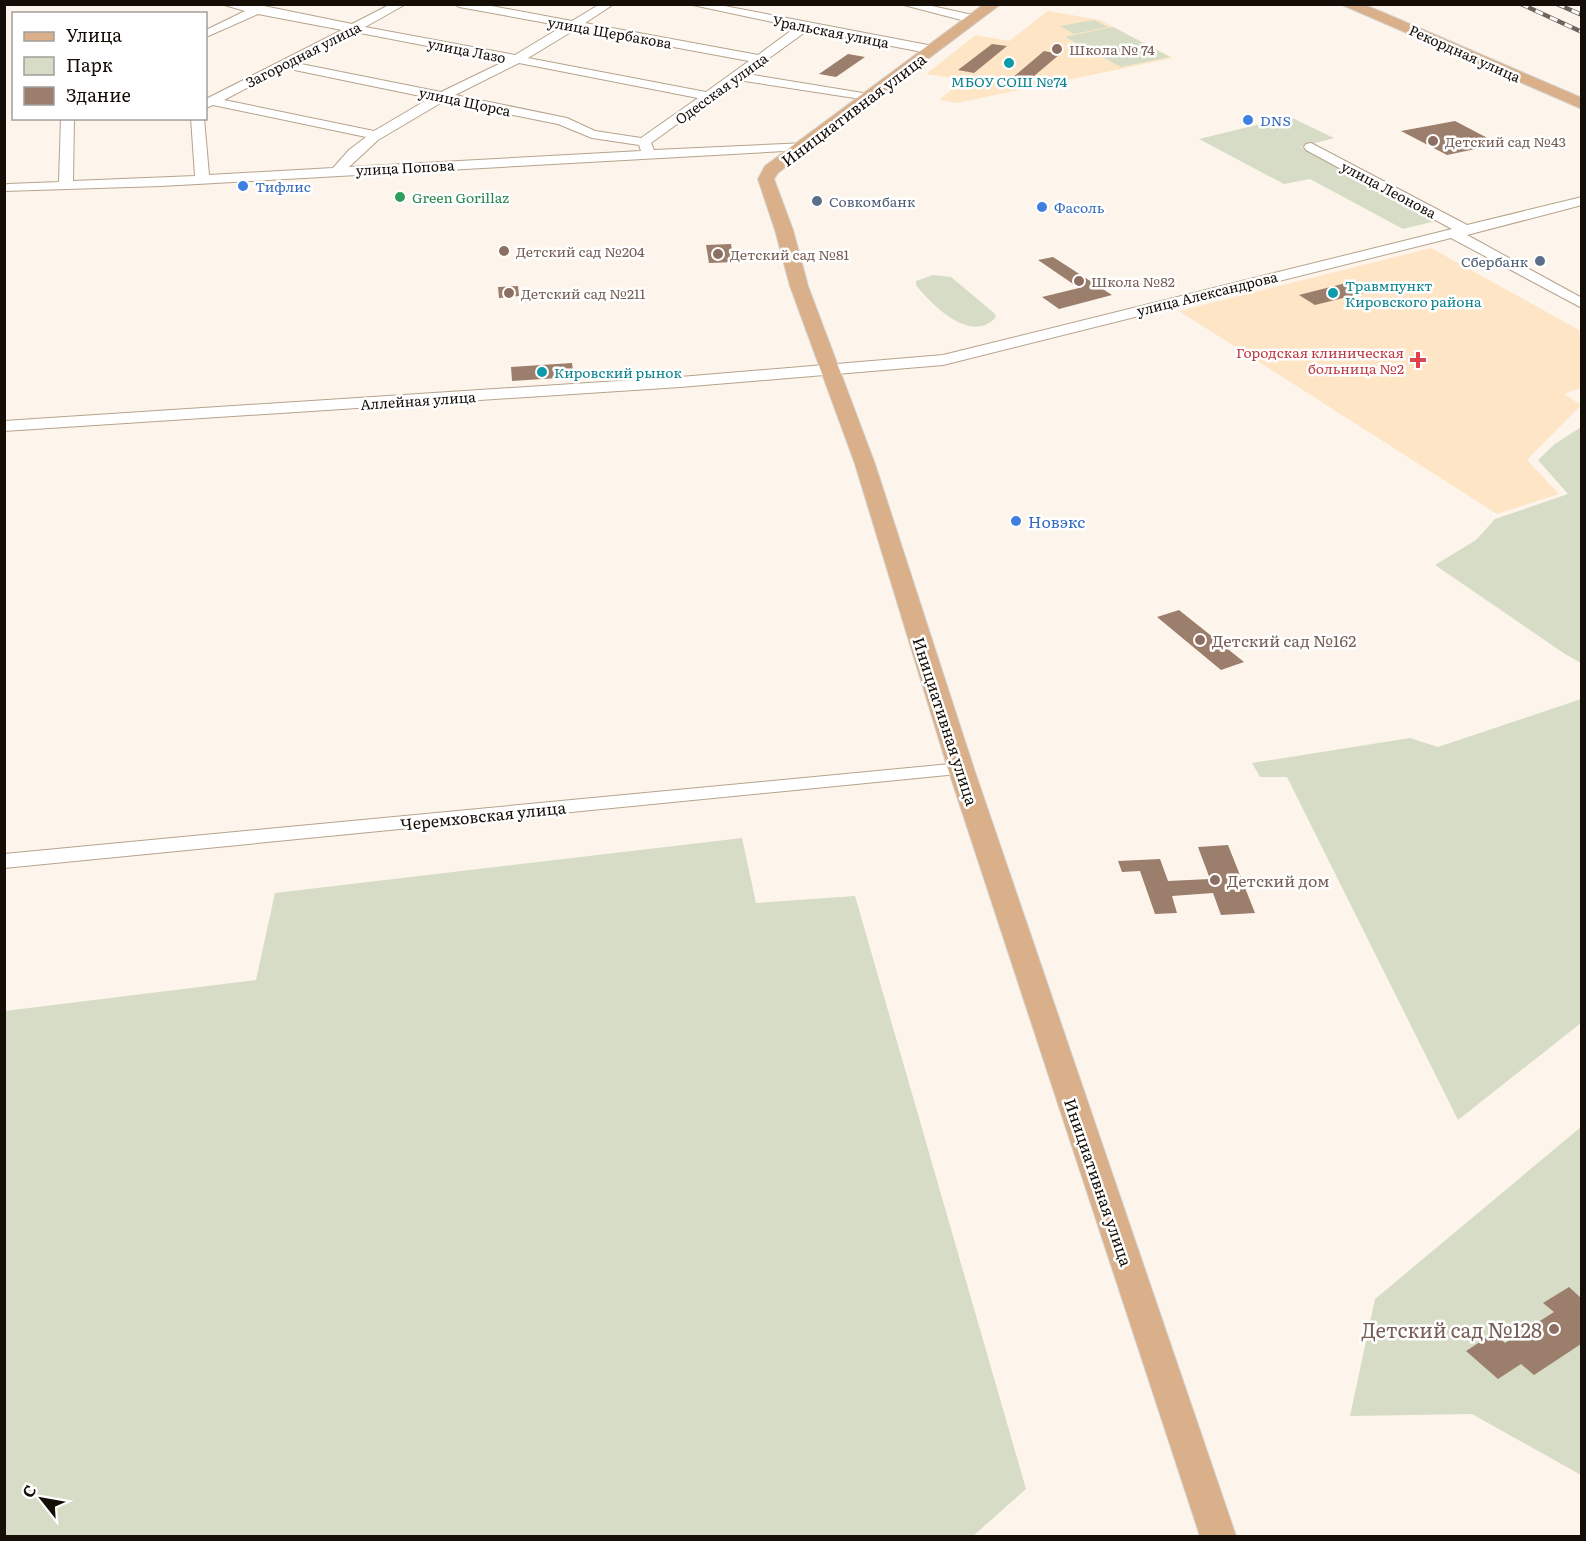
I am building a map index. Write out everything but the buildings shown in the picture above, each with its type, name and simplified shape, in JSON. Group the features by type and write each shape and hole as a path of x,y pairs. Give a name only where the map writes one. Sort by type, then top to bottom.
{"main road":[{"name":"Инициативная улица","path":"994,4 802,146 771,170 766,179 784,230 799,286 865,464 961,769 1218,1536"},
{"name":"Рекордная улица","path":"1347,4 1581,104"}],"street":[{"name":"улица Лазо","path":"226,4 709,96"},
{"path":"207,34 269,4"},
{"name":"Загородная улица","path":"208,102 401,4"},
{"name":"улица Щербакова","path":"459,4 760,59"},
{"path":"339,171 347,160 376,135 516,60 609,4"},
{"name":"Уральская улица","path":"693,4 933,50"},
{"path":"906,4 974,20"},
{"name":"Одесская улица","path":"646,148 709,96 807,25"},
{"name":"улица Щорса","path":"283,64 562,121 592,134 646,148"},
{"path":"736,76 869,98"},
{"path":"208,102 376,135"},
{"path":"66,186 68,120"},
{"path":"197,120 202,179"},
{"name":"улица Попова","path":"8,188 339,171 646,148 802,146"},
{"name":"улица Леонова","path":"1311,147 1581,304"},
{"name":"улица Александрова","path":"831,370 943,360 1252,281 1581,201"},
{"name":"Аллейная улица","path":"4,426 645,385 831,370"},
{"name":"Черемховская улица","path":"4,861 961,769"}],"shaded area":[{"name":"Школа № 74","path":"1048,11 1100,20 1173,58 957,103 939,100 963,80 926,74 976,35 1009,41"},
{"name":"Городская клиническая больница №2","path":"1431,248 1581,331 1581,388 1564,394 1581,405 1527,460 1559,494 1497,514 1179,311"}],"green space":[{"path":"1094,20 1108,27 1074,34 1060,26"},
{"path":"1113,27 1170,57 1121,67 1065,37"},
{"path":"1290,117 1334,138 1301,147 1440,220 1403,229 1310,179 1284,184 1199,139"},
{"path":"933,275 951,277 996,317 986,324 975,327 953,319 916,285 916,281"},
{"path":"1581,427 1581,663 1435,565 1476,540 1495,519 1568,494 1538,460 1555,444"},
{"path":"1581,699 1581,1023 1458,1120 1287,777 1260,777 1252,763 1410,738 1438,747"},
{"path":"742,838 756,903 855,896 1026,1489 973,1536 5,1536 5,1011 256,980 275,893"},
{"path":"1581,1127 1581,1475 1472,1414 1350,1416 1375,1299"}],"railway":[{"path":"1521,4 1582,32"},
{"path":"1557,4 1582,15"}],"place":[{"name":"Школа № 74","path":"1057,49"},
{"name":"МБОУ СОШ №74","path":"1009,63"},
{"name":"DNS","path":"1248,120"},
{"name":"Детский сад №43","path":"1433,141"},
{"name":"Тифлис","path":"243,186"},
{"name":"Green Gorillaz","path":"400,197"},
{"name":"Совкомбанк","path":"817,201"},
{"name":"Фасоль","path":"1042,207"},
{"name":"Детский сад №204","path":"504,251"},
{"name":"Детский сад №81","path":"718,254"},
{"name":"Сбербанк","path":"1540,261"},
{"name":"Школа №82","path":"1079,281"},
{"name":"Детский сад №211","path":"509,293"},
{"name":"Травмпункт Кировского района","path":"1333,293"},
{"name":"Городская клиническая больница №2","path":"1418,360"},
{"name":"Кировский рынок","path":"542,372"},
{"name":"Новэкс","path":"1016,521"},
{"name":"Детский сад №162","path":"1200,640"},
{"name":"Детский дом","path":"1215,880"},
{"name":"Детский сад №128","path":"1554,1329"}]}
